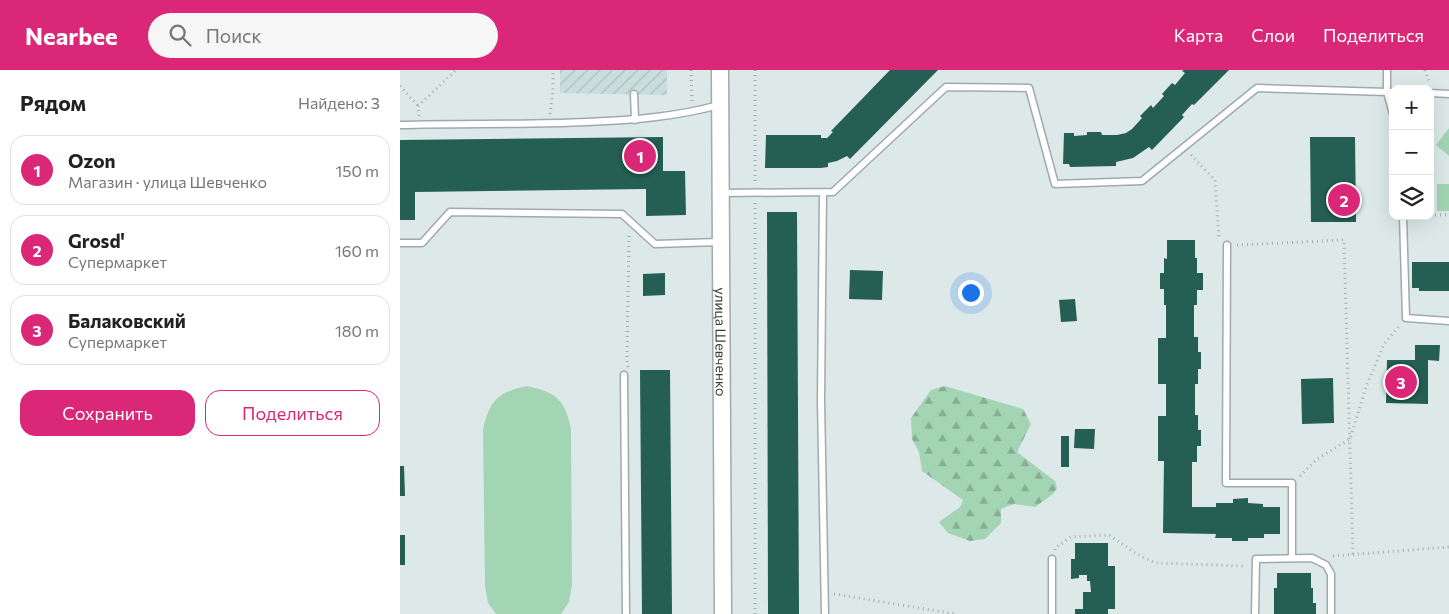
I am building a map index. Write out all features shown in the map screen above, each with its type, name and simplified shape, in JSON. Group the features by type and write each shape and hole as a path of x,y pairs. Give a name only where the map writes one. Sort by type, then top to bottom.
{"street":[{"name":"улица Шевченко","path":"720,70 723,614"}],"lane":[{"path":"1387,70 1389,85"},
{"path":"720,193 833,192 946,87 1029,88 1055,184 1142,182 1257,88 1389,92"},
{"path":"1434,93 1449,94"},
{"path":"634,94 636,120"},
{"path":"400,124 548,124 636,120 692,112 720,104"},
{"path":"823,192 821,401 825,614"},
{"path":"400,243 422,243 450,212 622,214 655,244 721,242"},
{"path":"1403,220 1406,318 1449,320"},
{"path":"1227,245 1226,483 1292,483 1292,558"},
{"path":"624,375 626,614"},
{"path":"1256,614 1256,559 1312,558 1326,565 1331,574 1331,614"},
{"path":"1052,559 1052,614"}],"path":[{"path":"418,106 456,70"},
{"path":"548,124 554,70"},
{"path":"691,70 692,112"},
{"path":"755,70 755,614"},
{"path":"1425,70 1430,85"},
{"path":"400,86 418,106 419,124"},
{"path":"1183,148 1215,180 1220,246 1344,240 1352,555"},
{"path":"1434,215 1449,215"},
{"path":"624,375 630,375 627,360 629,220"},
{"path":"1292,483 1316,459 1350,439 1366,387 1384,344 1406,318"},
{"path":"1052,559 1056,548 1071,537 1108,535 1155,563 1256,566"},
{"path":"1312,558 1449,547"},
{"path":"825,593 956,614"}],"shaded area":[{"path":"560,70 667,70 667,95 560,93"}],"green space":[{"path":"1449,128 1449,156 1436,145"},
{"path":"1437,184 1449,184 1449,211 1437,211"},
{"path":"527,386 545,391 558,399 566,411 571,429 572,585 569,602 561,614 496,614 488,603 485,586 483,430 485,420 496,399 509,391"},
{"path":"945,386 1023,409 1031,424 1017,452 1055,481 1057,488 1053,494 1035,507 1014,504 1001,509 1001,523 985,539 970,541 948,533 939,522 960,507 963,500 922,471 919,452 912,439 911,418 931,390"}],"building":[{"path":"890,70 938,70 850,159 847,156 828,163 828,167 821,168 765,168 766,135 821,135 821,138 827,138 833,132 831,131"},
{"path":"1229,70 1194,105 1192,104 1182,115 1184,117 1152,150 1149,147 1133,158 1116,162 1116,166 1070,167 1069,164 1063,164 1064,133 1074,133 1074,136 1087,135 1087,132 1101,132 1102,135 1126,133 1142,118 1140,116 1151,105 1153,108 1172,83 1175,85 1185,73 1182,71"},
{"path":"663,137 663,171 685,171 686,215 646,216 646,189 415,192 415,220 400,220 400,140"},
{"path":"1310,137 1355,137 1356,222 1311,222"},
{"path":"767,212 797,212 799,614 768,614"},
{"path":"1167,240 1195,240 1197,273 1203,273 1203,290 1197,290 1197,305 1194,305 1194,337 1198,337 1198,352 1201,352 1201,369 1198,369 1198,384 1195,384 1195,415 1198,415 1198,430 1201,430 1201,446 1197,446 1197,462 1192,462 1192,507 1216,507 1216,503 1233,503 1233,499 1248,498 1248,503 1263,504 1263,507 1280,507 1280,534 1264,534 1264,538 1248,538 1248,541 1232,541 1232,538 1215,538 1216,534 1163,533 1164,461 1158,461 1158,416 1166,416 1166,384 1158,384 1158,338 1166,338 1166,305 1164,305 1164,289 1160,289 1160,273 1164,273 1164,258 1167,259"},
{"path":"1412,262 1449,262 1449,291 1419,291 1419,288 1412,288"},
{"path":"850,270 883,271 882,300 849,299"},
{"path":"665,273 665,295 643,296 643,274"},
{"path":"1075,299 1077,321 1061,322 1059,300"},
{"path":"1415,345 1440,345 1439,361 1428,360 1428,404 1386,403 1387,360 1415,360"},
{"path":"640,370 670,370 672,614 642,614"},
{"path":"1333,378 1334,423 1302,424 1301,379"},
{"path":"1075,429 1095,429 1094,449 1074,448"},
{"path":"1061,436 1069,436 1069,467 1061,467"},
{"path":"400,466 404,466 405,496 400,496"},
{"path":"400,535 405,535 405,565 400,565"},
{"path":"1075,543 1108,543 1108,566 1115,566 1115,609 1108,609 1108,614 1075,614 1075,609 1083,609 1083,592 1091,592 1090,581 1087,581 1087,575 1079,575 1079,578 1071,579 1071,559 1075,559"},
{"path":"1277,573 1311,573 1311,588 1313,588 1313,603 1316,603 1316,614 1274,614 1274,588 1277,588"}],"place":[{"name":"Ozon","path":"640,156"},
{"name":"Grosd'","path":"1344,200"},
{"name":"Балаковский","path":"1401,382"}]}
